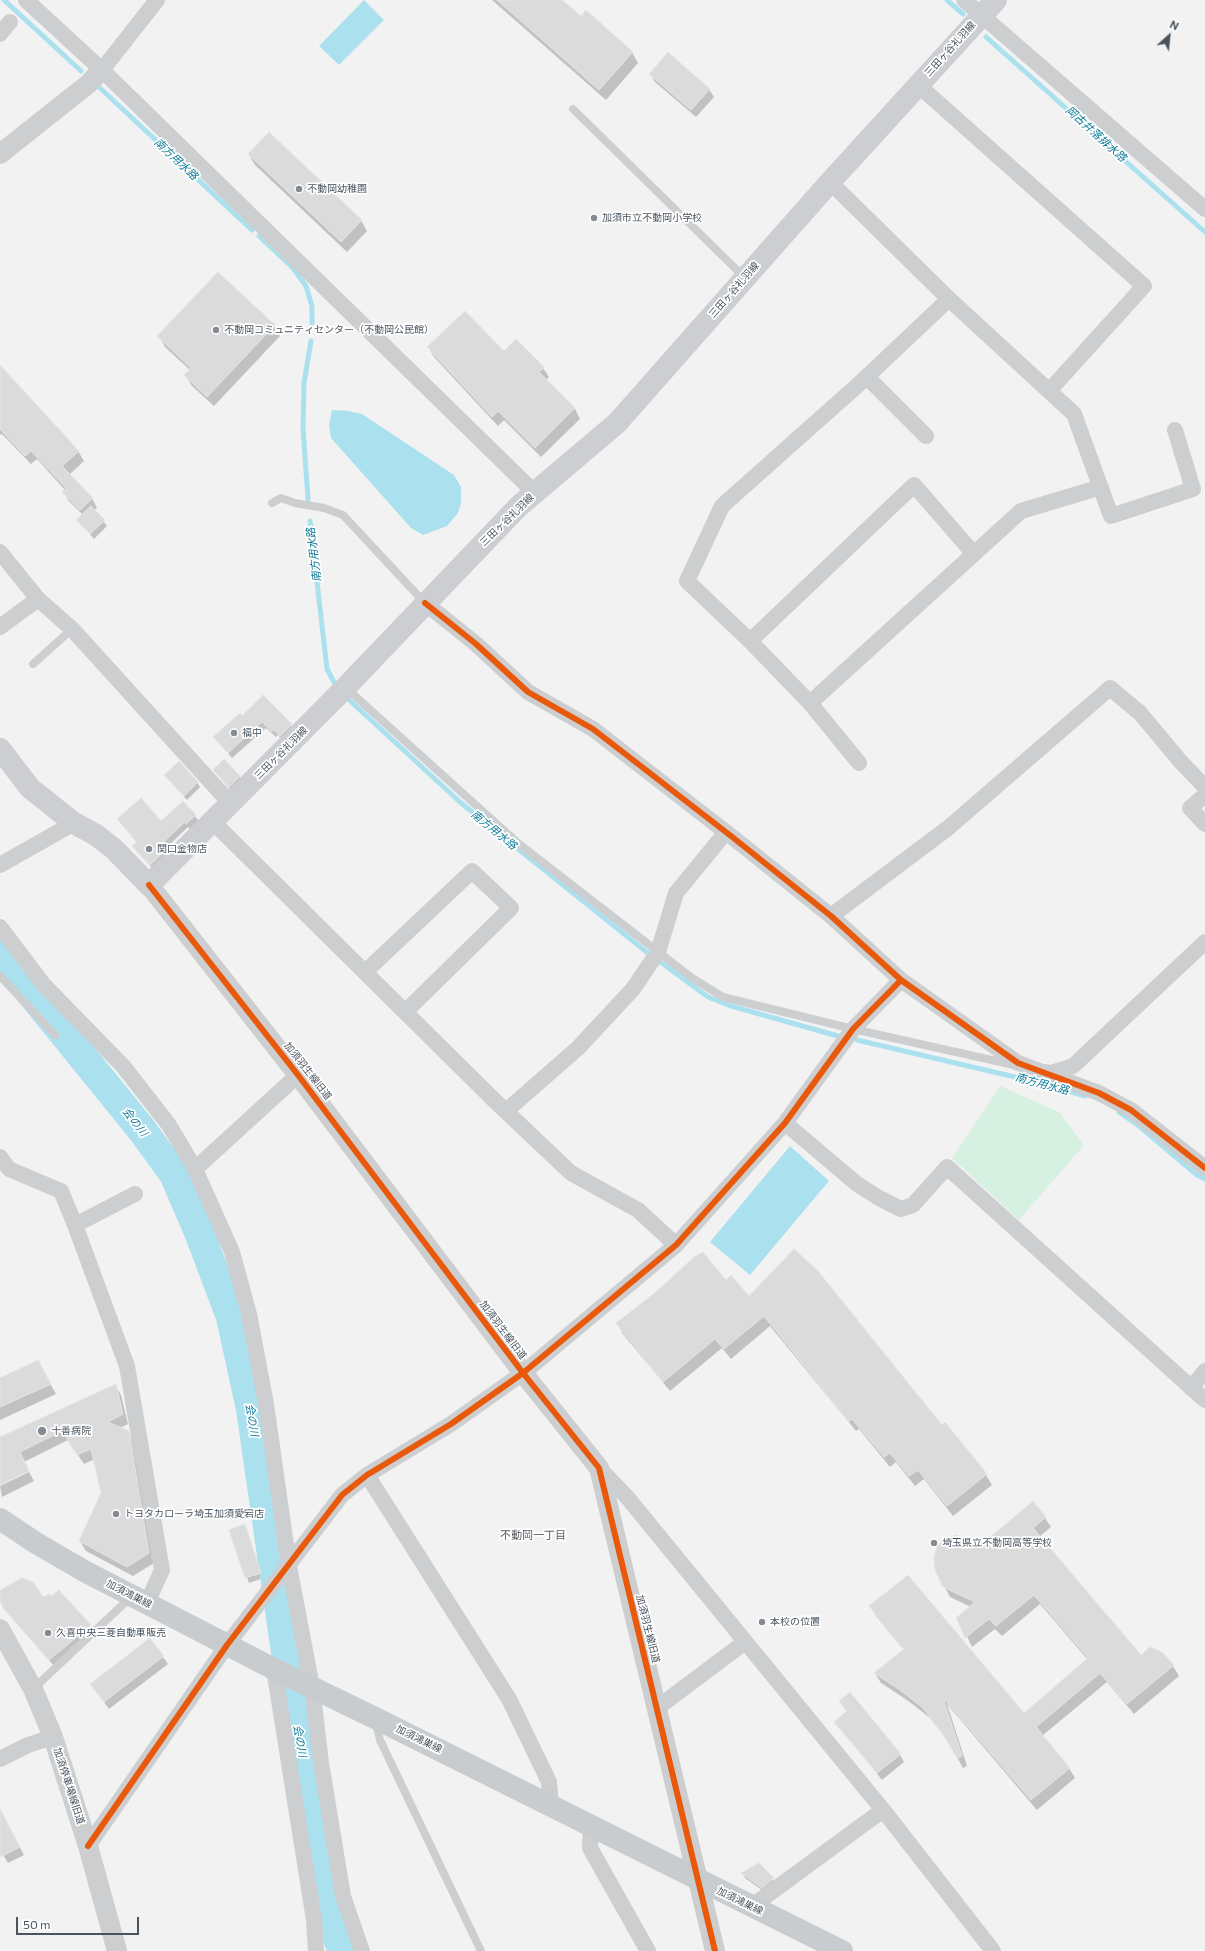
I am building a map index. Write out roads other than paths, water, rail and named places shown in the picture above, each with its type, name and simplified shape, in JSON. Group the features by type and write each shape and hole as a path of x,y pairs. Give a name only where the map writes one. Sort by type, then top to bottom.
{"main road":[{"name":"三田ヶ谷礼羽線","path":"149,885 342,691 519,506 617,423 830,182 980,17"},
{"path":"0,749 30,788 74,823 96,835 114,849 149,885"},
{"name":"加須鴻巣線","path":"0,1519 36,1543 86,1572 227,1645 842,1951"}],"street":[{"path":"26,0 94,78 535,493"},
{"path":"0,154 94,78 157,0"},
{"path":"964,0 980,17 1205,209"},
{"path":"918,85 1144,286 1049,391"},
{"path":"830,182 949,299 1074,414 1111,516 1193,489 1175,430"},
{"path":"859,763 810,703 750,641 687,581 722,506 867,377 949,299"},
{"path":"867,377 926,436"},
{"path":"750,641 914,485 974,554"},
{"path":"810,703 1021,511 1101,487"},
{"path":"0,552 38,599 72,629 231,804"},
{"path":"0,627 38,599"},
{"path":"425,603 476,644 528,692 594,729 726,832 831,916 901,980 1018,1063 1099,1094 1130,1110 1205,1168"},
{"path":"831,916 948,828 1110,688 1140,713 1180,761 1205,787"},
{"path":"1205,795 1190,808 1205,824"},
{"path":"213,822 506,1111 572,1173 638,1210 676,1245"},
{"path":"0,865 74,823"},
{"path":"506,1111 578,1048 632,989 656,956 676,893 726,832"},
{"path":"365,972 472,871 511,908 405,1012"},
{"name":"加須羽生線旧道","path":"149,885 298,1075 523,1373 598,1468 715,1951"},
{"path":"0,927 44,985 122,1066 169,1125 195,1169 232,1252 249,1314 266,1404 307,1685 343,1896 362,1951"},
{"path":"1033,1070 1051,1073 1073,1066 1205,942"},
{"path":"88,1846 227,1645 342,1495 367,1475 451,1424 523,1373 676,1245 785,1123 849,1035 901,980"},
{"path":"195,1169 298,1075"},
{"path":"785,1123 857,1184 879,1198 901,1208 913,1205 946,1166 1205,1400"},
{"path":"0,1157 9,1169 61,1191 127,1366 162,1570 140,1599"},
{"path":"75,1225 135,1194"},
{"path":"1191,1388 1205,1371"},
{"path":"598,1468 627,1497 883,1810 993,1951"},
{"path":"367,1475 509,1699 549,1782 551,1805"},
{"name":"加須停車場線旧道","path":"0,1629 33,1689 53,1737 88,1846 117,1951"},
{"path":"657,1708 745,1642"},
{"path":"278,1671 314,1920 316,1951"},
{"path":"0,1759 28,1744 53,1737"},
{"path":"751,1906 883,1810"},
{"path":"591,1825 590,1848 648,1951"}],"lane":[{"path":"573,109 745,278"},
{"path":"272,503 281,498 295,503 324,508 343,515 425,603"},
{"path":"33,664 72,629"},
{"path":"342,691 519,844 656,956 723,997 849,1035 1033,1070"},
{"path":"0,976 55,1035"},
{"path":"33,1689 140,1599"},
{"path":"375,1718 380,1740 481,1951"}],"water":[{"path":"364,0 384,20 339,65 319,46"},
{"path":"332,410 362,414 454,475 461,487 461,503 458,513 447,526 423,535 411,528 331,438 329,425"},
{"path":"790,1146 829,1181 750,1275 710,1242"}],"waterway":[{"name":"南方用水路","path":"4,0 81,71"},
{"name":"岡古井落排水路","path":"947,0 963,14"},
{"name":"岡古井落排水路","path":"986,37 1205,232"},
{"name":"南方用水路","path":"100,88 252,230"},
{"name":"南方用水路","path":"259,236 292,267 306,286 312,306 312,323"},
{"name":"南方用水路","path":"308,499 303,428 304,383 311,341"},
{"name":"南方用水路","path":"310,521 327,669 335,684"},
{"name":"南方用水路","path":"346,697 461,803 649,954"},
{"name":"会の川","path":"0,955 142,1130 174,1174 199,1232 231,1317 251,1409 291,1687 330,1919 343,1951"},
{"name":"南方用水路","path":"659,961 708,997 731,1006 838,1036"},
{"name":"南方用水路","path":"857,1040 1045,1084 1085,1096"},
{"name":"南方用水路","path":"1119,1112 1139,1126 1197,1175 1205,1179"}],"place":[{"name":"不動岡幼稚園","path":"299,189"},
{"name":"加須市立不動岡小学校","path":"594,218"},
{"name":"不動岡コミュニティセンター（不動岡公民館）","path":"216,330"},
{"name":"福中","path":"234,733"},
{"name":"関口金物店","path":"149,849"},
{"name":"十善病院","path":"42,1431"},
{"name":"トヨタカローラ埼玉加須愛宕店","path":"116,1514"},
{"name":"埼玉県立不動岡高等学校","path":"934,1543"},
{"name":"本校の位置","path":"762,1622"},
{"name":"久喜中央三菱自動車販売","path":"48,1633"}],"district":[{"name":"不動岡一丁目","path":"533,1535"}]}
